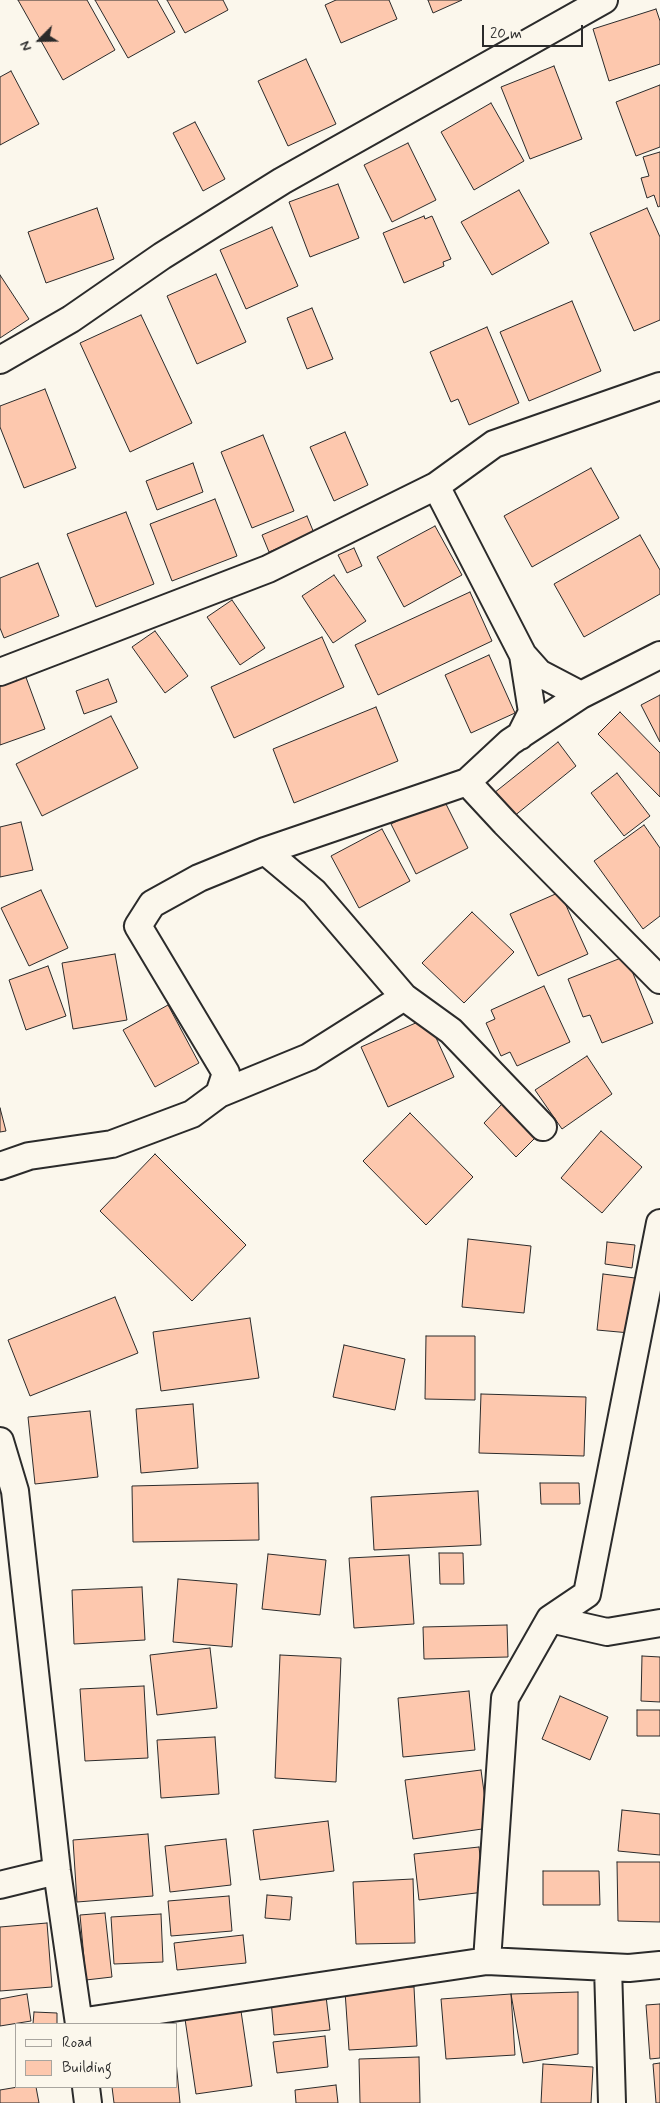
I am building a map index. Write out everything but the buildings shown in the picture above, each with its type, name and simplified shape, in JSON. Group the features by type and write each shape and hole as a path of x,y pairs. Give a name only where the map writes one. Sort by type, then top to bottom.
{"street":[{"path":"0,360 71,319 162,256 282,181 604,0"},
{"path":"0,672 268,569 436,486 494,444 660,386"},
{"path":"436,486 523,655 539,673 581,695"},
{"path":"520,736 532,712 523,655"},
{"path":"219,1094 226,1073 138,926 152,904 199,878 265,851 467,782 510,742 581,695 660,655"},
{"path":"467,782 660,980"},
{"path":"265,851 314,892 404,996 451,1031 543,1127"},
{"path":"0,1166 29,1156 112,1144 192,1114 219,1094 309,1057 404,996"},
{"path":"487,1961 505,1698 550,1619 587,1594 657,1256 660,1223"},
{"path":"0,1441 15,1491 57,1871 79,2023 487,1961 629,1968 660,1965"},
{"path":"550,1619 607,1632 660,1623"},
{"path":"0,1885 57,1871"},
{"path":"608,1967 612,2103"},
{"path":"86,2088 88,2103"}]}
